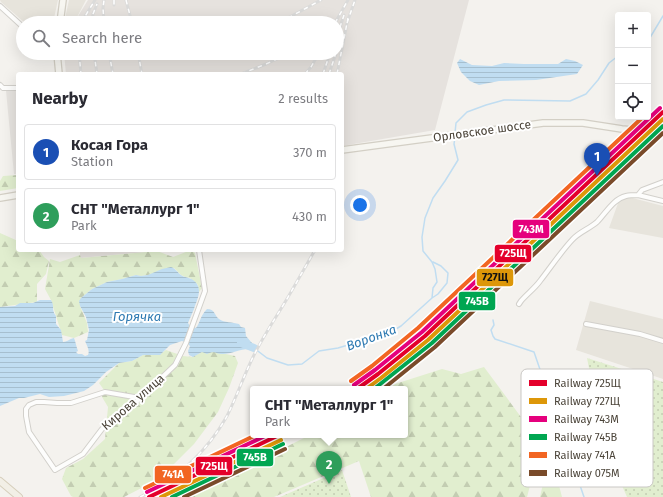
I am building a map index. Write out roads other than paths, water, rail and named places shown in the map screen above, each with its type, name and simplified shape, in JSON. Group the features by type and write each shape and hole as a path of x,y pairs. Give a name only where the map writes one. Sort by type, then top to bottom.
{"main road":[{"path":"61,16 63,0"},
{"path":"58,60 59,72"},
{"name":"Орловское шоссе","path":"344,150 543,123 583,123 662,133"},
{"path":"0,198 16,195"},
{"path":"0,481 19,497"}],"street":[{"path":"0,6 16,21"},
{"path":"0,85 3,88 16,88"},
{"path":"638,195 642,190 663,182"},
{"path":"519,304 539,282 556,258 578,234 592,226 612,204 624,196 638,195 663,201"},
{"name":"Кирова улица","path":"140,398 106,392 71,403 57,404 36,402 26,409 26,416 30,432 55,470 83,454 102,429 133,405 175,365 186,343 206,291 199,252"},
{"path":"586,324 640,334 663,342"}],"water":[{"path":"460,59 472,65 492,66 504,63 558,64 566,59 583,65 577,74 536,80 499,81 479,85 470,81 461,72 457,63"},
{"name":"Горячка","path":"171,267 182,276 193,280 198,286 198,298 188,323 190,326 196,328 207,309 210,309 221,320 239,324 241,327 245,328 246,336 252,343 249,349 223,354 213,352 207,354 202,352 193,357 189,355 188,351 190,346 182,341 170,345 160,355 143,355 132,361 119,363 84,391 64,396 49,397 40,394 19,398 0,406 0,307 15,306 20,303 33,303 40,300 51,300 56,316 56,324 61,330 63,342 74,338 78,351 76,352 85,356 89,353 85,341 87,340 89,330 86,317 80,306 79,301 81,298 92,289 107,282 136,275 148,275"}],"waterway":[{"name":"Воронка","path":"651,36 663,16"},
{"name":"Воронка","path":"455,133 456,123 467,112 486,105 504,100 570,101 586,94 598,80 609,63 615,58"},
{"name":"Воронка","path":"254,348 267,358 288,365 302,364 319,351 338,348 391,332 401,326 432,298 433,288 437,282 435,269 432,262 423,251 422,237 425,218 433,198 458,160 454,144 455,137"},
{"path":"432,298 438,294 447,283 448,273 441,266 433,262"},
{"path":"493,320 494,325 491,330 495,339 534,352 540,369"},
{"name":"Воронка","path":"241,343 254,348"},
{"path":"581,487 584,497"}],"railway":[{"path":"85,16 95,0"},
{"path":"104,0 104,16"},
{"path":"114,0 114,5"},
{"path":"126,0 130,16"},
{"path":"292,16 321,0"},
{"path":"339,16 348,0"},
{"path":"347,23 355,0"},
{"path":"93,16 97,4"},
{"path":"344,38 348,18"},
{"path":"80,60 81,72"},
{"path":"95,60 97,72"},
{"path":"110,60 113,72"},
{"path":"139,60 142,72"},
{"path":"246,72 275,60"},
{"path":"307,72 315,60"},
{"path":"324,72 328,60"},
{"path":"330,72 334,60"},
{"path":"337,72 340,60"},
{"path":"140,497 154,490 179,473 200,453 219,429 231,408 258,347 314,252"}],"rail line":[{"name":"743М","path":"354,385 422,332 660,108"},
{"name":"725Щ","path":"361,386 425,336 663,112"},
{"name":"727Щ","path":"370,386 428,340 663,119"},
{"name":"741А","path":"351,381 372,366 418,328 640,120"},
{"name":"745В","path":"378,386 432,343 663,126"},
{"name":"075М","path":"387,386 435,347 663,133"},
{"name":"741А","path":"145,488 250,438"},
{"name":"743М","path":"147,492 261,438"},
{"name":"725Щ","path":"149,497 273,438"},
{"name":"727Щ","path":"161,497 281,440"},
{"name":"745В","path":"172,497 283,444"},
{"name":"075М","path":"184,497 285,449"}],"place":[{"name":"Косая Гора","path":"597,176"},
{"name":"СНТ \"Металлург 1\"","path":"329,484"}]}
